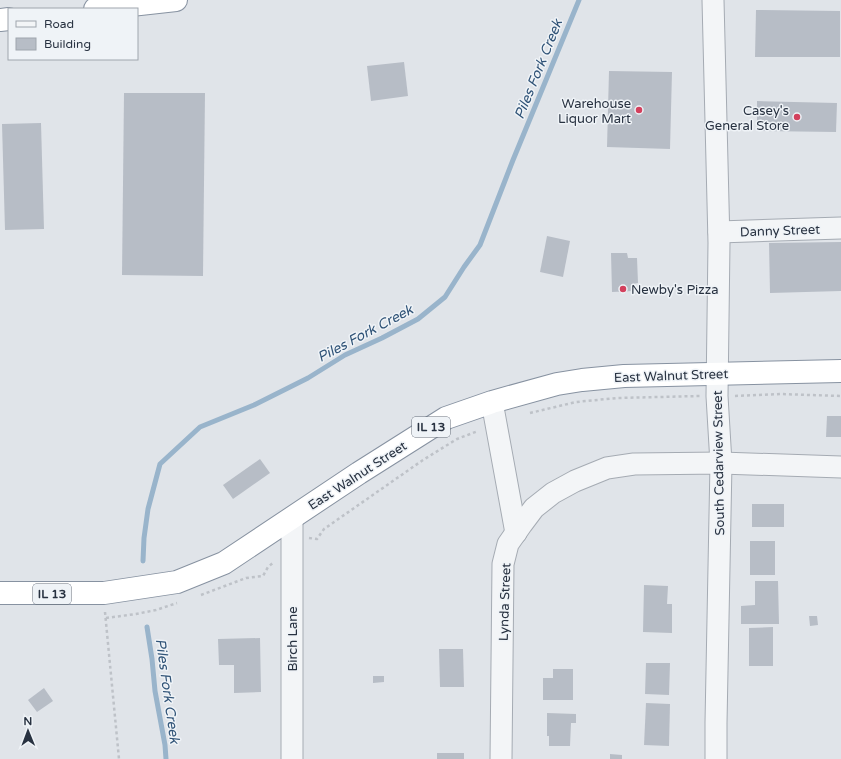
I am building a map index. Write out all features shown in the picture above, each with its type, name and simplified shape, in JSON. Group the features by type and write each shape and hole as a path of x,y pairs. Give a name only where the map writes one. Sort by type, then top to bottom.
{"highway":[{"path":"104,8 176,0"},
{"name":"East Walnut Street","path":"0,593 104,594 177,582 224,563 359,473 446,418 492,402 557,384 624,376 841,371"}],"street":[{"name":"South Cedarview Street","path":"713,0 718,232 717,374 721,463 716,759"},
{"name":"Danny Street","path":"718,232 841,228"},
{"name":"East Walnut Street","path":"795,372 841,377"},
{"path":"492,402 516,533"},
{"name":"Lynda Street","path":"501,759 503,564 508,544 534,508 553,493 575,480 607,468 634,464 721,463 841,467"},
{"name":"Birch Lane","path":"292,518 292,759"}],"path":[{"path":"200,595 246,578 262,576 268,567 309,538 317,539 324,529 423,460 457,439 497,423 576,402 617,398 780,394 841,396"},
{"path":"119,759 106,618 156,610 178,602"}],"building":[{"path":"756,10 840,11 840,57 755,57"},
{"path":"404,62 408,96 371,101 367,66"},
{"name":"Warehouse Liquor Mart","path":"609,71 672,72 670,149 607,147"},
{"path":"124,93 205,93 203,276 122,275"},
{"name":"Casey's General Store","path":"757,101 837,103 836,132 757,131"},
{"path":"41,123 44,229 5,230 2,124"},
{"path":"547,236 570,241 563,277 540,272"},
{"path":"841,242 841,291 770,293 769,243"},
{"path":"611,253 627,253 628,258 637,258 638,283 633,284 633,291 612,292"},
{"path":"827,416 841,416 841,437 826,437"},
{"path":"260,459 270,473 233,499 223,485"},
{"path":"752,504 784,504 784,527 752,527"},
{"path":"750,541 775,541 775,575 750,575"},
{"path":"755,581 778,581 779,624 741,624 741,606 755,605"},
{"path":"644,585 668,586 667,604 672,604 672,633 643,632"},
{"path":"809,616 817,616 818,625 810,626"},
{"path":"773,627 773,666 749,666 749,628"},
{"path":"260,638 261,692 234,693 234,665 219,665 218,639"},
{"path":"439,649 463,649 464,687 440,687"},
{"path":"646,663 670,663 669,695 645,694"},
{"path":"553,669 573,669 573,700 543,700 543,678 553,678"},
{"path":"373,676 384,676 384,682 373,683"},
{"path":"44,688 53,701 37,712 28,700"},
{"path":"646,703 670,704 669,746 644,745"},
{"path":"547,713 576,714 576,723 571,723 570,746 549,746 549,736 547,736"},
{"path":"437,753 464,753 464,759 437,759"},
{"path":"610,754 622,755 622,759 610,759"}],"waterway":[{"name":"Piles Fork Creek","path":"143,561 144,538 148,509 160,464 200,427 254,405 308,378 345,355 418,319 445,297 480,245 513,160 579,0"},
{"name":"Piles Fork Creek","path":"147,627 166,759"}],"place":[{"name":"Warehouse Liquor Mart","path":"639,110"},
{"name":"Casey's General Store","path":"797,117"},
{"name":"Newby's Pizza","path":"623,289"}]}
